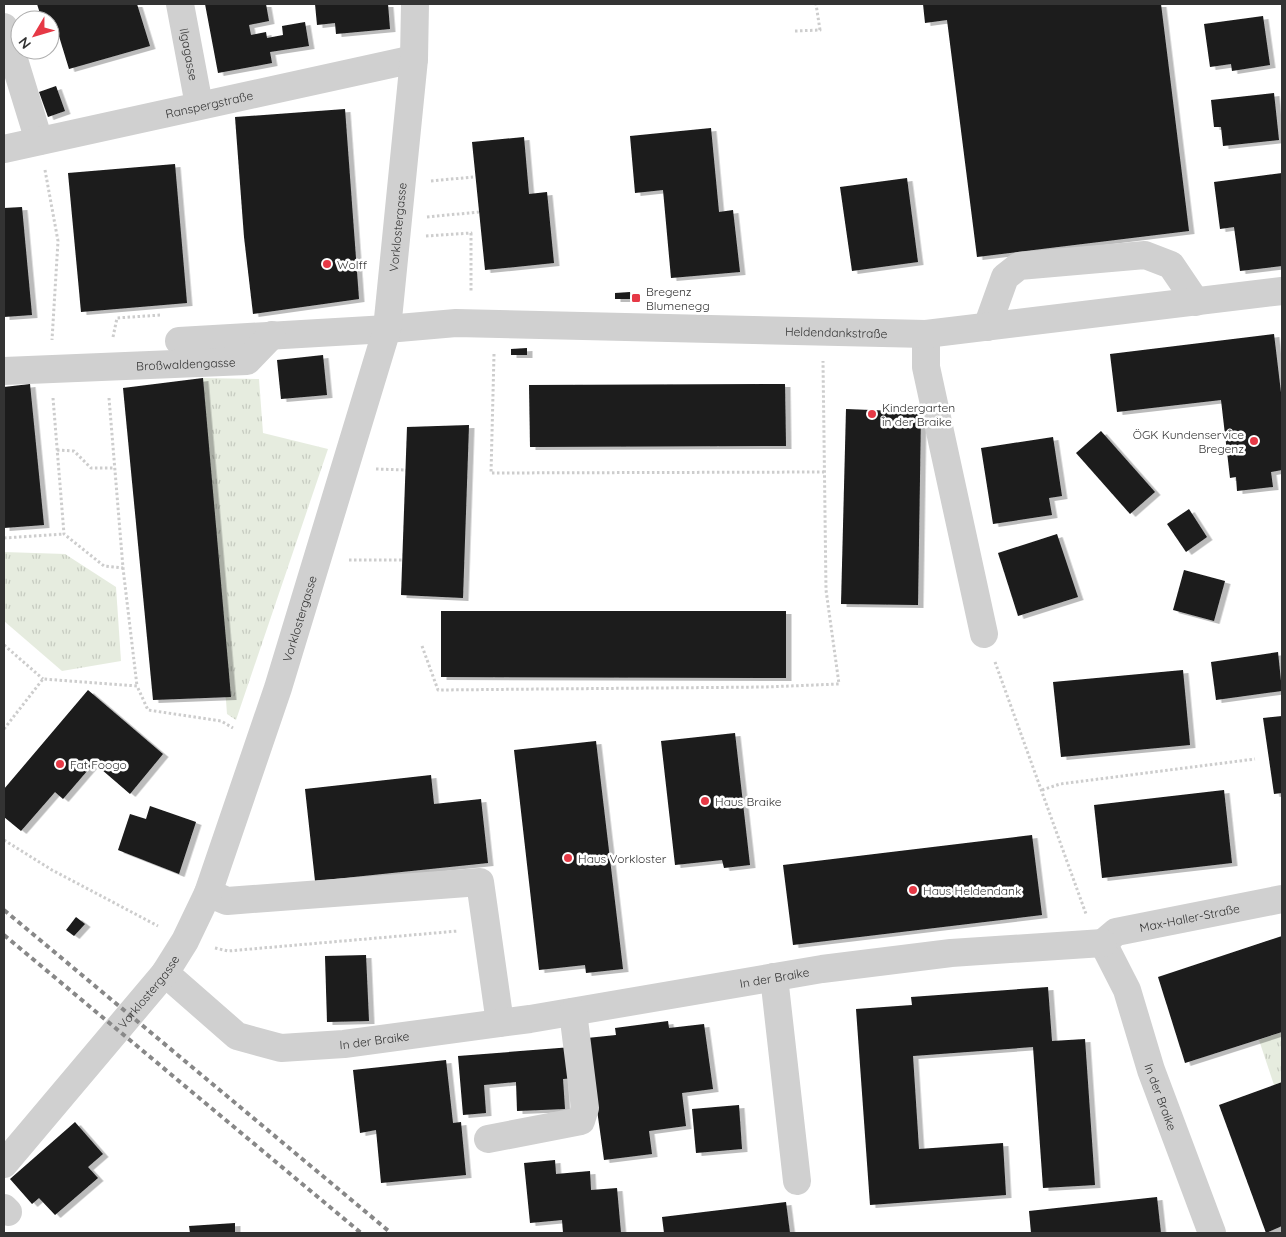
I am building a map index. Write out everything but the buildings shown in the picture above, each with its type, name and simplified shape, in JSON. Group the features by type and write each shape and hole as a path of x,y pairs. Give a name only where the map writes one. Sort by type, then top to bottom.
{"street":[{"name":"Ilgagasse","path":"180,4 200,105"},
{"name":"Vorklostergasse","path":"4,1164 165,973 185,941 208,893 259,742 388,329 396,229 414,59 415,4"},
{"path":"4,27 39,140"},
{"name":"Ranspergstraße","path":"4,149 414,59"},
{"path":"987,327 1005,277 1019,266 1145,255 1171,265 1196,302"},
{"name":"Heldendankstraße","path":"388,329 471,323 926,334 1282,291"},
{"path":"179,341 388,329"},
{"path":"926,334 926,367 984,634"},
{"name":"Broßwaldengasse","path":"4,371 247,361 272,335"},
{"path":"208,893 227,901 480,882 500,1023"},
{"name":"Max-Haller-Straße","path":"1103,943 1116,932 1282,900"},
{"name":"In der Braike","path":"165,973 237,1036 281,1048 344,1044 500,1023 774,977 951,954 1103,943 1126,990 1151,1070 1212,1233"},
{"path":"774,977 797,1181"},
{"path":"488,1139 581,1121 585,1108 573,1012"}],"path":[{"path":"795,31 820,30 816,4"},
{"path":"39,140 58,241 50,368 64,534"},
{"path":"401,185 473,177"},
{"path":"396,229 479,212"},
{"path":"396,229 471,233 471,323"},
{"path":"494,344 491,473 824,472"},
{"path":"422,646 438,690 765,687 839,684 826,590 823,355"},
{"path":"106,367 123,568 137,686 148,710 221,721 259,742"},
{"path":"57,450 74,451 91,468 116,468"},
{"path":"4,538 64,534 104,566 123,568"},
{"path":"317,560 403,560"},
{"path":"984,634 1087,916 1103,943"},
{"path":"4,645 43,678 137,686"},
{"path":"4,729 43,678"},
{"path":"1042,790 1060,784 1255,759"},
{"path":"4,840 52,870 185,941 228,950 487,928"}],"green space":[{"path":"203,378 259,379 263,433 328,449 236,720 227,714"},
{"path":"4,552 65,554 116,587 121,661 62,671 4,621"},
{"path":"1282,1032 1282,1082 1274,1085 1259,1040"}],"railway":[{"path":"4,910 391,1233"},
{"path":"4,935 361,1233"}],"place":[{"name":"Wolff","path":"327,264"},
{"name":"Bregenz Blumenegg","path":"636,298"},
{"name":"Kindergarten in der Braike","path":"872,414"},
{"name":"ÖGK Kundenservice Bregenz","path":"1254,441"},
{"name":"Fat Foogo","path":"60,764"},
{"name":"Haus Braike","path":"705,801"},
{"name":"Haus Vorkloster","path":"568,858"},
{"name":"Haus Heldendank","path":"913,890"}]}
